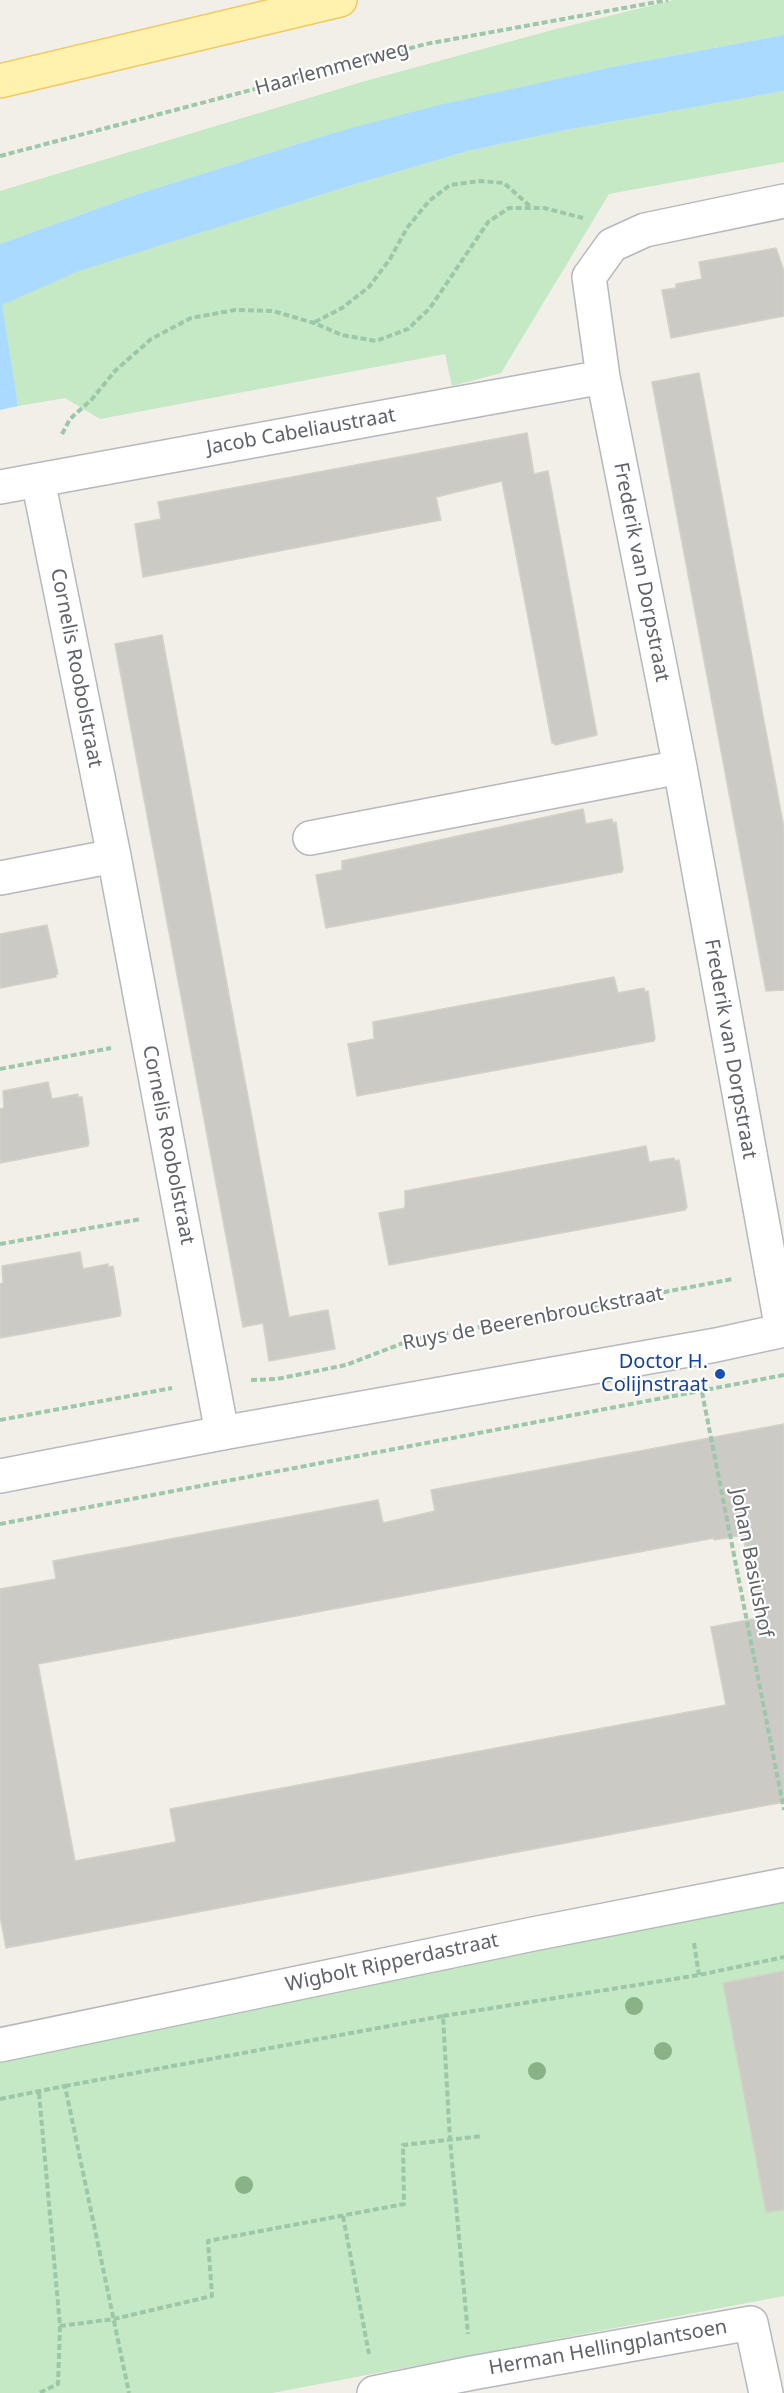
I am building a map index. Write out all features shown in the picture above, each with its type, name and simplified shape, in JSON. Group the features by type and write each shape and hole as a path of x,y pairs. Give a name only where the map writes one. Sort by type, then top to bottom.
{"main road":[{"path":"0,81 340,0"}],"street":[{"name":"Frederik van Dorpstraat","path":"783,1330 680,767 603,377 589,277 612,245 645,230 784,201"},
{"name":"Jacob Cabeliaustraat","path":"0,487 603,377"},
{"name":"Cornelis Roobolstraat","path":"38,480 114,856 222,1433"},
{"path":"310,838 680,767"},
{"path":"0,878 114,856"},
{"path":"0,1476 222,1433 716,1345 783,1330"},
{"name":"Wigbolt Ripperdastraat","path":"0,2045 533,1934 784,1885"},
{"name":"Herman Hellingplantsoen","path":"388,2392 472,2373 751,2323 766,2393"}],"path":[{"name":"Haarlemmerweg","path":"0,156 426,45 668,0"},
{"path":"314,322 342,308 369,287 390,259 407,228 429,201 450,185 480,181 504,183 532,208"},
{"path":"38,480 70,419 92,399 116,371 151,339 191,318 235,310 273,311 314,322 342,335 376,340 408,329 430,308 488,222 509,208 544,208 645,230"},
{"path":"0,1069 149,1041"},
{"path":"0,1244 182,1212"},
{"name":"Ruys de Beerenbrouckstraat","path":"0,1420 212,1381 277,1379 346,1365 411,1340 771,1272"},
{"path":"0,1524 784,1375"},
{"name":"Johan Basiushof","path":"702,1392 784,1810"},
{"path":"0,2099 443,2016 699,1975 784,1957"},
{"path":"443,2016 450,2140 472,2373"},
{"path":"65,2086 129,2393"},
{"path":"39,2092 60,2326 58,2384 39,2393"},
{"path":"60,2326 114,2319 212,2296 208,2241 404,2204 403,2145 483,2136"},
{"path":"343,2216 366,2338"}],"green space":[{"path":"674,0 784,0 784,35 617,66 333,133 138,194 0,244 0,191 362,82 556,29"},
{"path":"784,91 784,162 609,194 501,373 452,386 445,354 100,419 65,398 18,406 1,305 78,271 468,151 566,130"},
{"path":"784,1902 784,2296 272,2393 0,2393 0,2049"}],"water":[{"path":"784,35 784,91 566,130 468,151 79,271 2,305 18,406 0,410 0,244 138,194 333,133 435,106 617,66"}],"building":[{"path":"776,248 784,271 784,316 671,338 662,290 676,288 676,284 702,279 699,262"},
{"path":"699,373 784,828 784,990 766,991 652,382"},
{"path":"527,433 534,474 548,471 597,735 555,745 552,743 502,481 436,497 441,520 143,577 135,524 161,519 158,502"},
{"path":"162,635 289,1317 328,1310 335,1349 269,1361 263,1323 243,1327 115,644"},
{"path":"583,809 586,824 612,819 613,823 616,822 622,872 326,928 316,875 342,870 342,861"},
{"path":"47,925 58,974 56,977 0,988 0,934"},
{"path":"614,977 618,993 644,988 645,992 648,991 654,1041 357,1096 348,1044 374,1039 373,1022"},
{"path":"48,1082 52,1099 78,1094 78,1097 82,1097 88,1146 0,1163 0,1109 4,1108 3,1091"},
{"path":"646,1146 649,1162 674,1158 675,1161 679,1160 687,1207 685,1210 389,1265 379,1213 405,1208 405,1191"},
{"path":"80,1252 83,1269 108,1264 108,1267 113,1266 120,1316 0,1338 2,1266"},
{"path":"784,1424 784,1802 6,1948 0,1916 0,1589 56,1579 53,1561 378,1500 383,1523 435,1511 431,1490","holes":["743,1535 759,1618 711,1627 726,1705 170,1809 176,1842 75,1861 38,1664 714,1538 714,1540"]},
{"path":"784,1971 784,2210 766,2212 723,1983"}],"place":[{"name":"Doctor H. Colijnstraat","path":"720,1374"}]}
